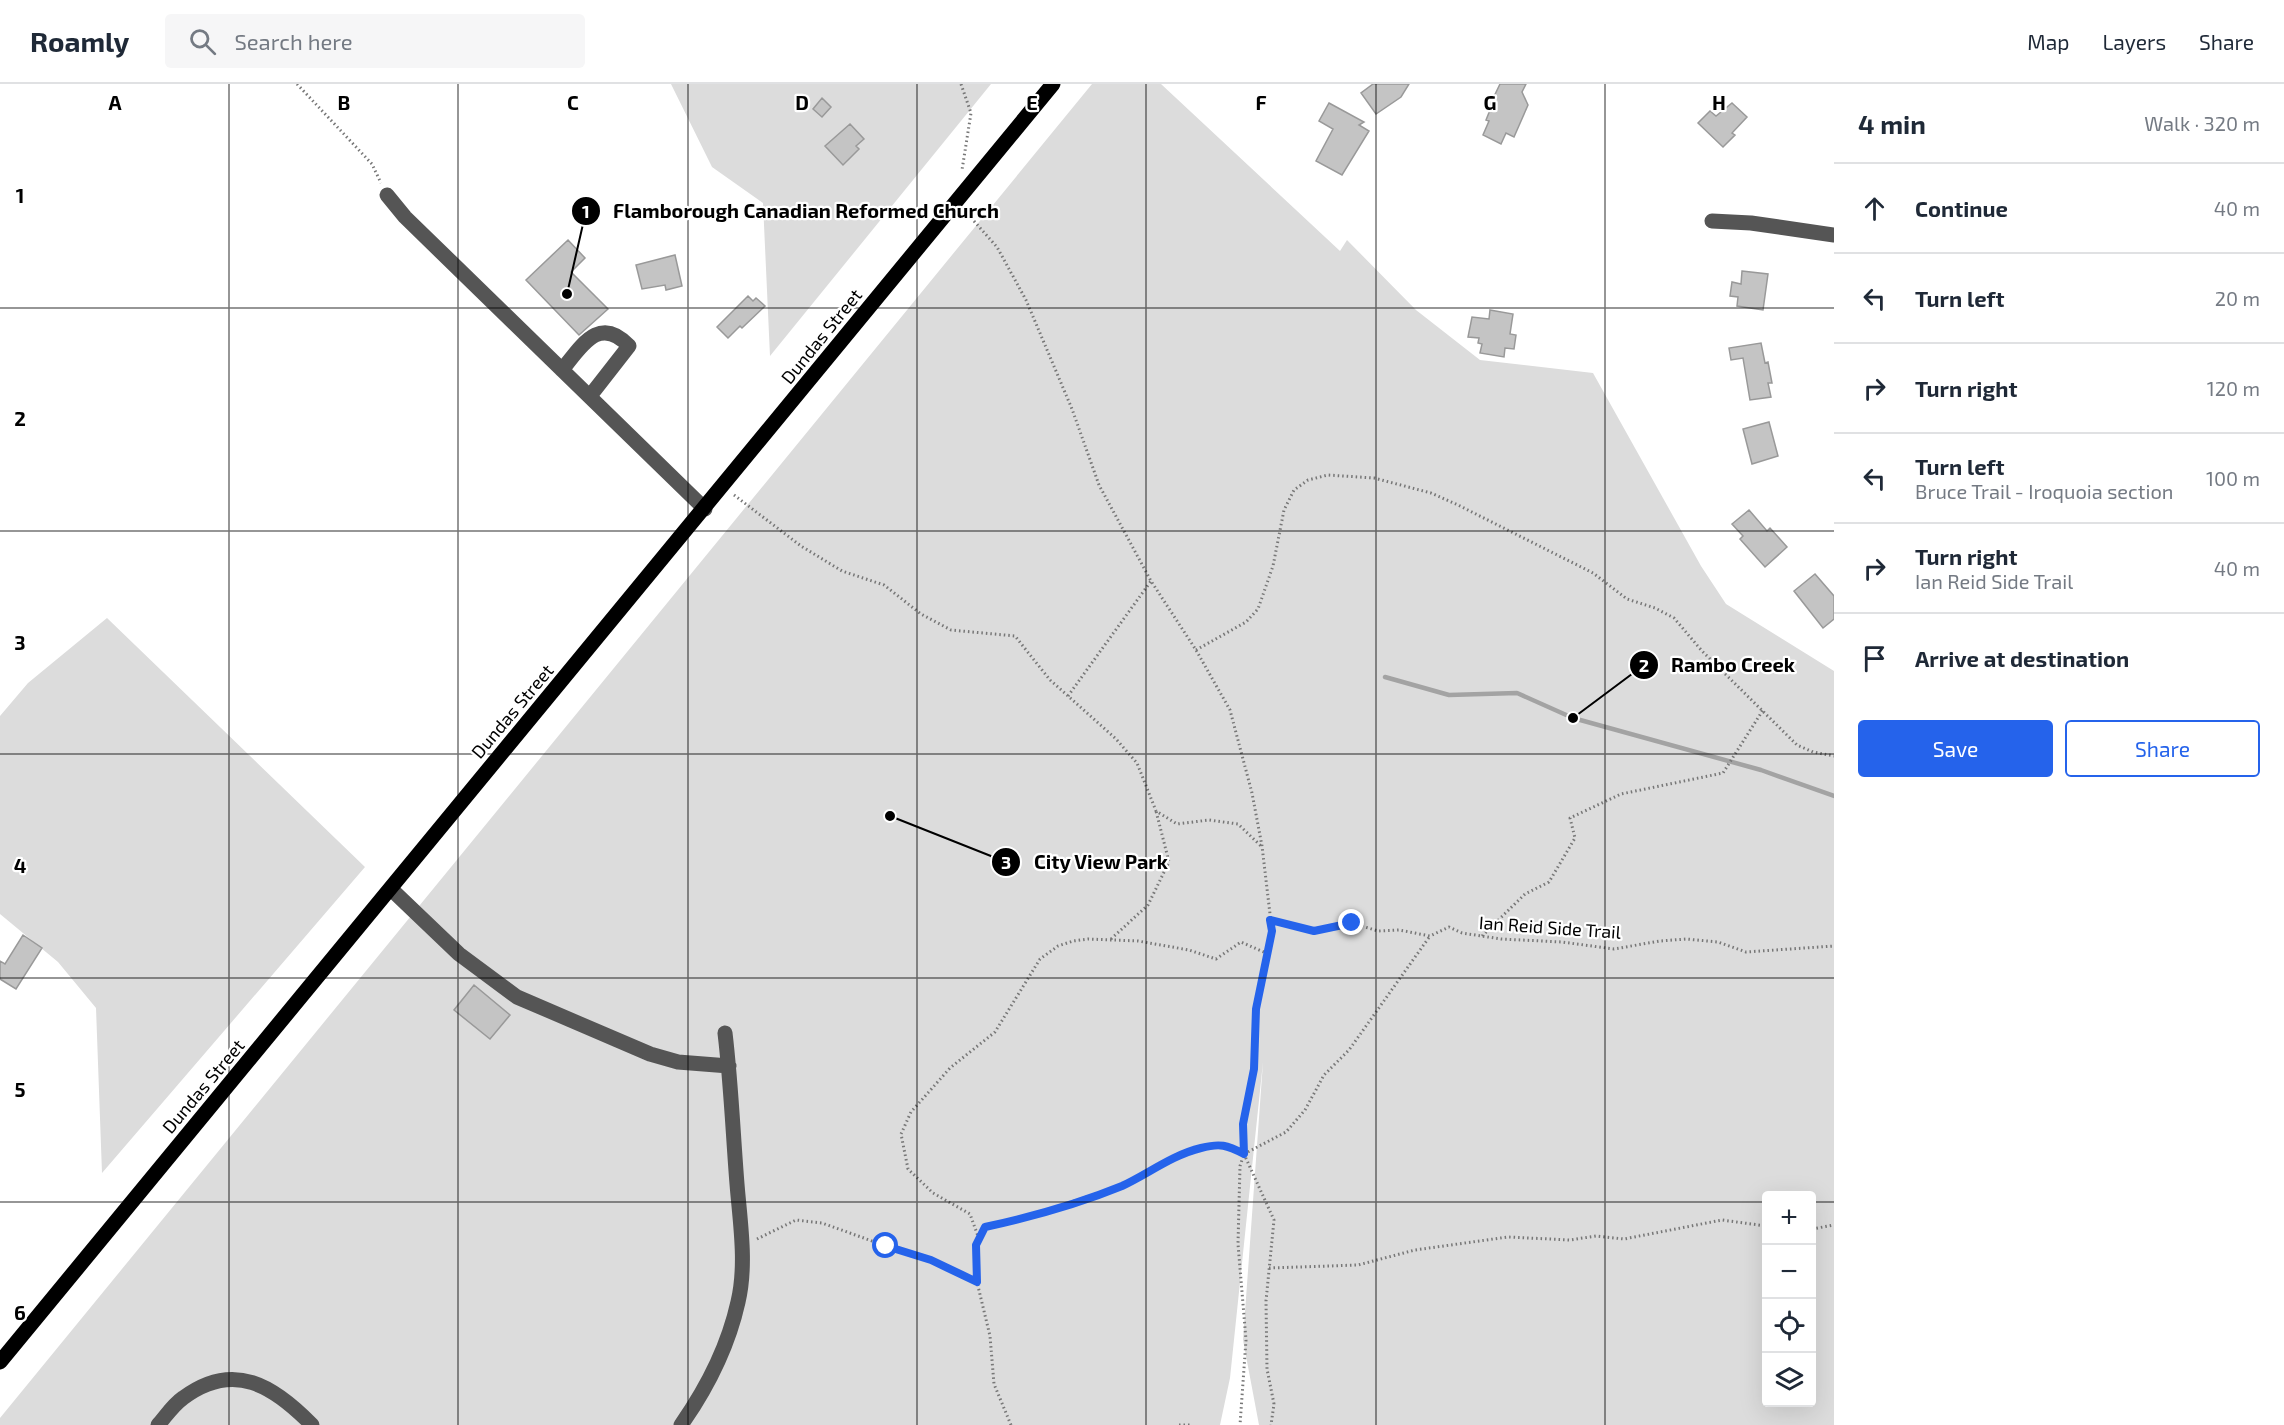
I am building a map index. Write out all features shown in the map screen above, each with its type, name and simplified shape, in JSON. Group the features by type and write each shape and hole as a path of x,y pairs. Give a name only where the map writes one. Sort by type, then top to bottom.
{"main road":[{"name":"Dundas Street","path":"0,1362 1053,84"}],"street":[{"path":"387,195 405,218 705,509"},
{"path":"1712,221 1751,223 1834,236"},
{"path":"562,370 588,338 599,333 610,333 621,337 629,346 590,396"},
{"path":"391,890 459,954 517,997 650,1054 678,1062 729,1066"},
{"path":"681,1425 698,1402 724,1349 739,1300 741,1247 725,1033"},
{"path":"158,1425 181,1399 202,1386 228,1379 255,1382 277,1393 312,1425"}],"path":[{"path":"297,84 372,164 387,195"},
{"path":"961,84 971,113 956,201 997,247 1026,300 1072,409 1099,484 1150,581 1196,650 1230,710 1252,793 1262,846 1272,931 1256,1009 1254,1069 1243,1124 1244,1154 1240,1166 1238,1244 1246,1340 1240,1425"},
{"path":"1196,650 1246,622 1258,609 1273,566 1284,510 1294,490 1308,480 1328,475 1346,474 1374,478 1431,493 1449,501 1593,573 1627,599 1655,608 1674,618 1702,651 1797,745 1813,752 1834,756"},
{"path":"723,486 801,546 842,571 884,585 921,614 951,630 1015,636 1050,680 1116,739 1137,764 1156,811 1169,862 1148,905 1111,939"},
{"path":"1068,696 1150,581"},
{"path":"1482,936 1525,894 1549,882 1575,838 1570,818 1621,794 1723,773 1762,710"},
{"path":"1156,811 1177,824 1209,820 1238,824 1262,846"},
{"name":"Ian Reid Side Trail","path":"1270,920 1314,931 1352,923 1378,931 1399,930 1430,936 1449,927 1462,933 1482,936 1614,949 1686,939 1718,942 1746,952 1834,946"},
{"path":"1244,1154 1286,1132 1305,1110 1324,1075 1349,1050 1430,936"},
{"path":"979,1239 970,1214 933,1193 908,1169 901,1134 911,1112 950,1068 995,1032 1040,959 1058,946 1073,941 1111,939 1189,950 1216,959 1241,942 1266,953"},
{"path":"1011,1425 994,1384 990,1336 977,1282 976,1245 985,1227 1017,1220 1123,1185 1200,1148 1225,1144 1244,1154 1274,1220 1266,1301 1266,1369 1274,1404 1271,1425"},
{"path":"741,1247 796,1220 822,1224 931,1260 977,1282"},
{"path":"1269,1268 1358,1265 1415,1250 1508,1237 1570,1240 1596,1236 1624,1239 1722,1220 1762,1225"},
{"path":"1816,1228 1834,1225"},
{"path":"1179,1425 1192,1425"}],"shaded area":[{"path":"671,84 991,84 770,356 763,203 712,167"},
{"path":"1092,84 1161,84 1340,251 1347,240 1416,310 1480,360 1593,373 1701,566 1726,604 1834,671 1834,1425 1259,1425 1243,1340 1263,1062 1230,1378 1220,1425 0,1425 0,1418"},
{"path":"107,618 365,867 102,1173 96,1008 58,962 0,914 0,716 28,683"}],"building":[{"path":"1373,84 1409,84 1401,97 1376,114 1361,93"},
{"path":"1500,84 1526,84 1522,92 1528,105 1514,137 1506,133 1501,144 1483,135 1489,121 1486,120 1490,110 1488,109"},
{"path":"822,98 831,107 822,117 813,109"},
{"path":"1329,103 1364,122 1359,125 1369,131 1342,175 1316,161 1333,129 1319,121"},
{"path":"1732,103 1747,117 1732,133 1735,135 1723,147 1698,123 1710,111 1716,116"},
{"path":"850,124 864,139 856,146 859,149 843,165 825,146"},
{"path":"568,240 585,258 571,272 608,309 579,335 526,280"},
{"path":"675,255 682,286 666,290 665,285 642,289 636,265"},
{"path":"1742,271 1768,274 1763,310 1737,306 1738,297 1730,296 1732,282 1741,284"},
{"path":"748,296 753,301 756,298 765,306 728,338 717,327"},
{"path":"1490,310 1513,314 1510,334 1516,335 1514,349 1505,348 1504,357 1480,353 1482,344 1478,343 1479,338 1468,337 1472,317 1489,319"},
{"path":"1761,343 1772,383 1768,383 1771,397 1750,400 1743,358 1731,360 1729,348"},
{"path":"1769,422 1778,456 1752,464 1743,429"},
{"path":"1749,510 1767,531 1770,528 1787,547 1765,567 1740,539 1743,536 1732,524"},
{"path":"1815,574 1834,596 1834,619 1823,628 1794,591"},
{"path":"23,935 42,948 16,989 0,979 0,961 5,964"},
{"path":"474,985 510,1015 490,1039 454,1010"}],"waterway":[{"path":"1385,677 1449,695 1517,693 1573,718 1761,770 1834,796"}],"place":[{"name":"Flamborough Canadian Reformed Church","path":"567,294"},
{"name":"Rambo Creek","path":"1573,718"},
{"name":"City View Park","path":"890,816"}],"route":[{"path":"886,1246 931,1260 977,1282 976,1245 985,1227 1017,1220 1123,1185 1200,1148 1225,1144 1244,1154 1243,1124 1254,1069 1256,1009 1272,931 1270,920 1314,931 1352,923"}]}
